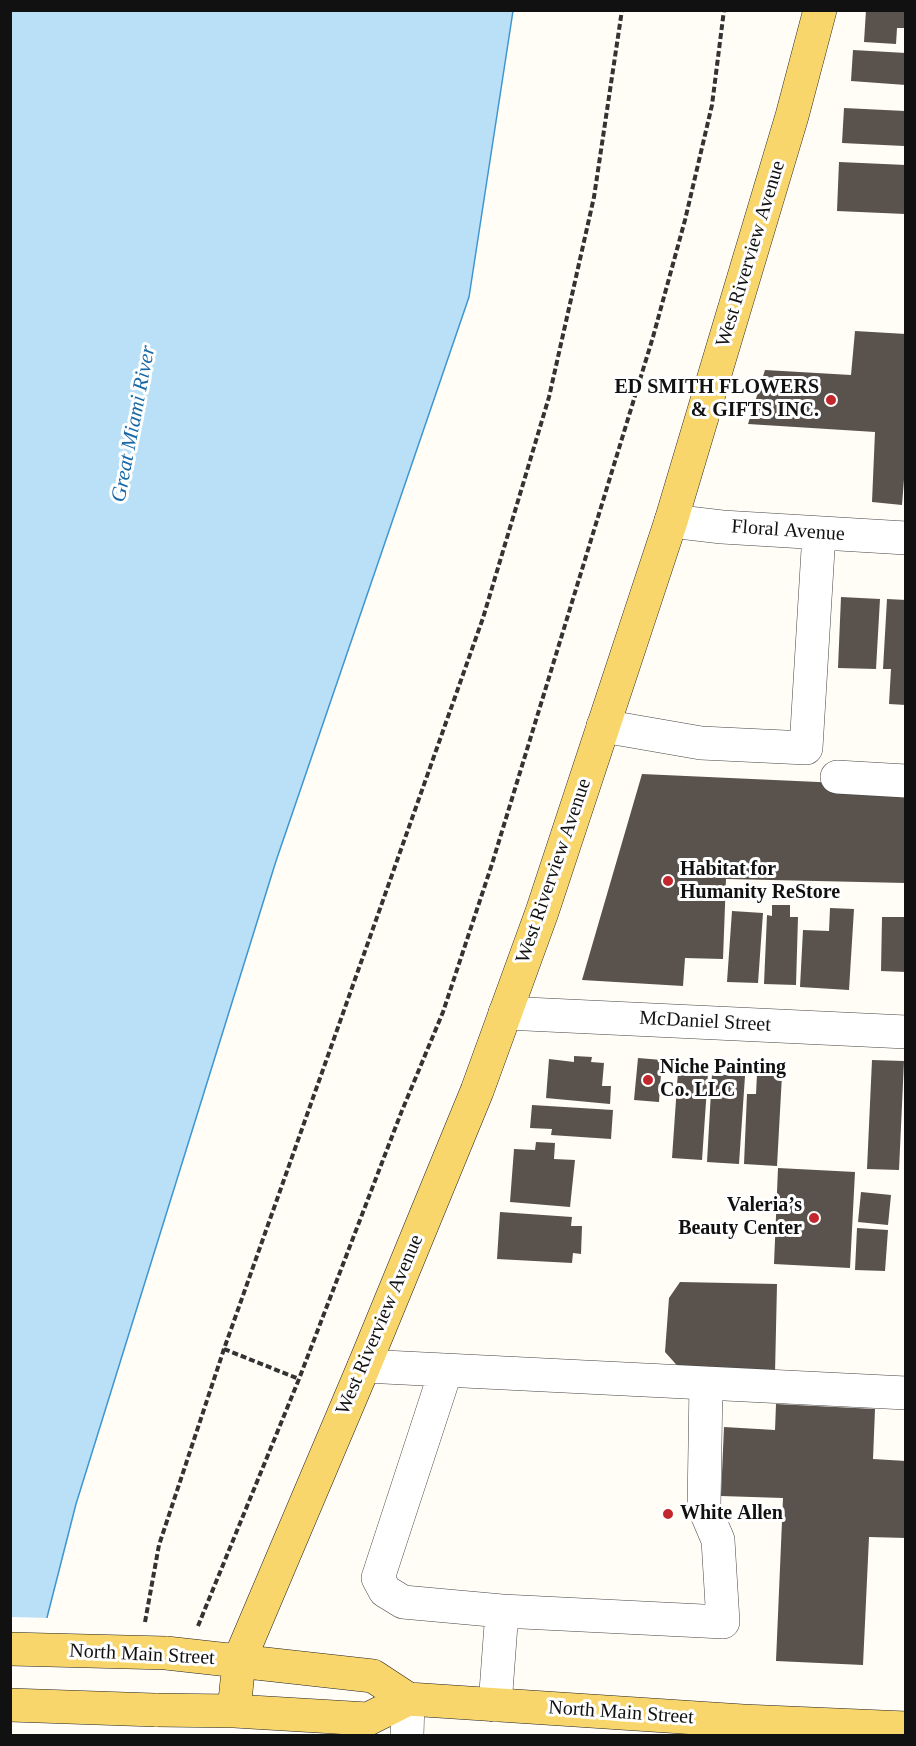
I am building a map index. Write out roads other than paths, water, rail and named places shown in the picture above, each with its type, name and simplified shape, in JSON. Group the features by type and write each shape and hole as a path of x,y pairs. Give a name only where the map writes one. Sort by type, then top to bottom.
{"main road":[{"name":"West Riverview Avenue","path":"234,1711 239,1660 364,1366 477,1091 542,912 671,521 792,116 820,10"},
{"name":"North Main Street","path":"10,1649 166,1653 373,1676 408,1700"},
{"name":"North Main Street","path":"10,1705 234,1711 368,1719 408,1700 495,1705 743,1728 906,1728"}],"street":[{"name":"Floral Avenue","path":"671,521 722,527 906,538"},
{"path":"603,726 700,743 806,748 819,533"},
{"path":"837,777 906,781"},
{"name":"McDaniel Street","path":"505,1013 906,1032"},
{"path":"364,1366 906,1394"},
{"path":"446,1370 378,1578 385,1591 403,1602 502,1611 723,1622 718,1539 704,1507 706,1383"},
{"path":"495,1705 502,1611"},
{"path":"406,1736 408,1700"}],"water":[{"name":"Great Miami River","path":"11,11 513,11 469,297 276,861 76,1504 17,1735 11,1736"}],"place":[{"name":"ED SMITH FLOWERS & GIFTS INC.","path":"831,400"},
{"name":"Habitat for Humanity ReStore","path":"668,881"},
{"name":"Niche Painting Co. LLC","path":"648,1080"},
{"name":"Valeria’s Beauty Center","path":"814,1218"},
{"name":"White Allen","path":"668,1514"}]}
